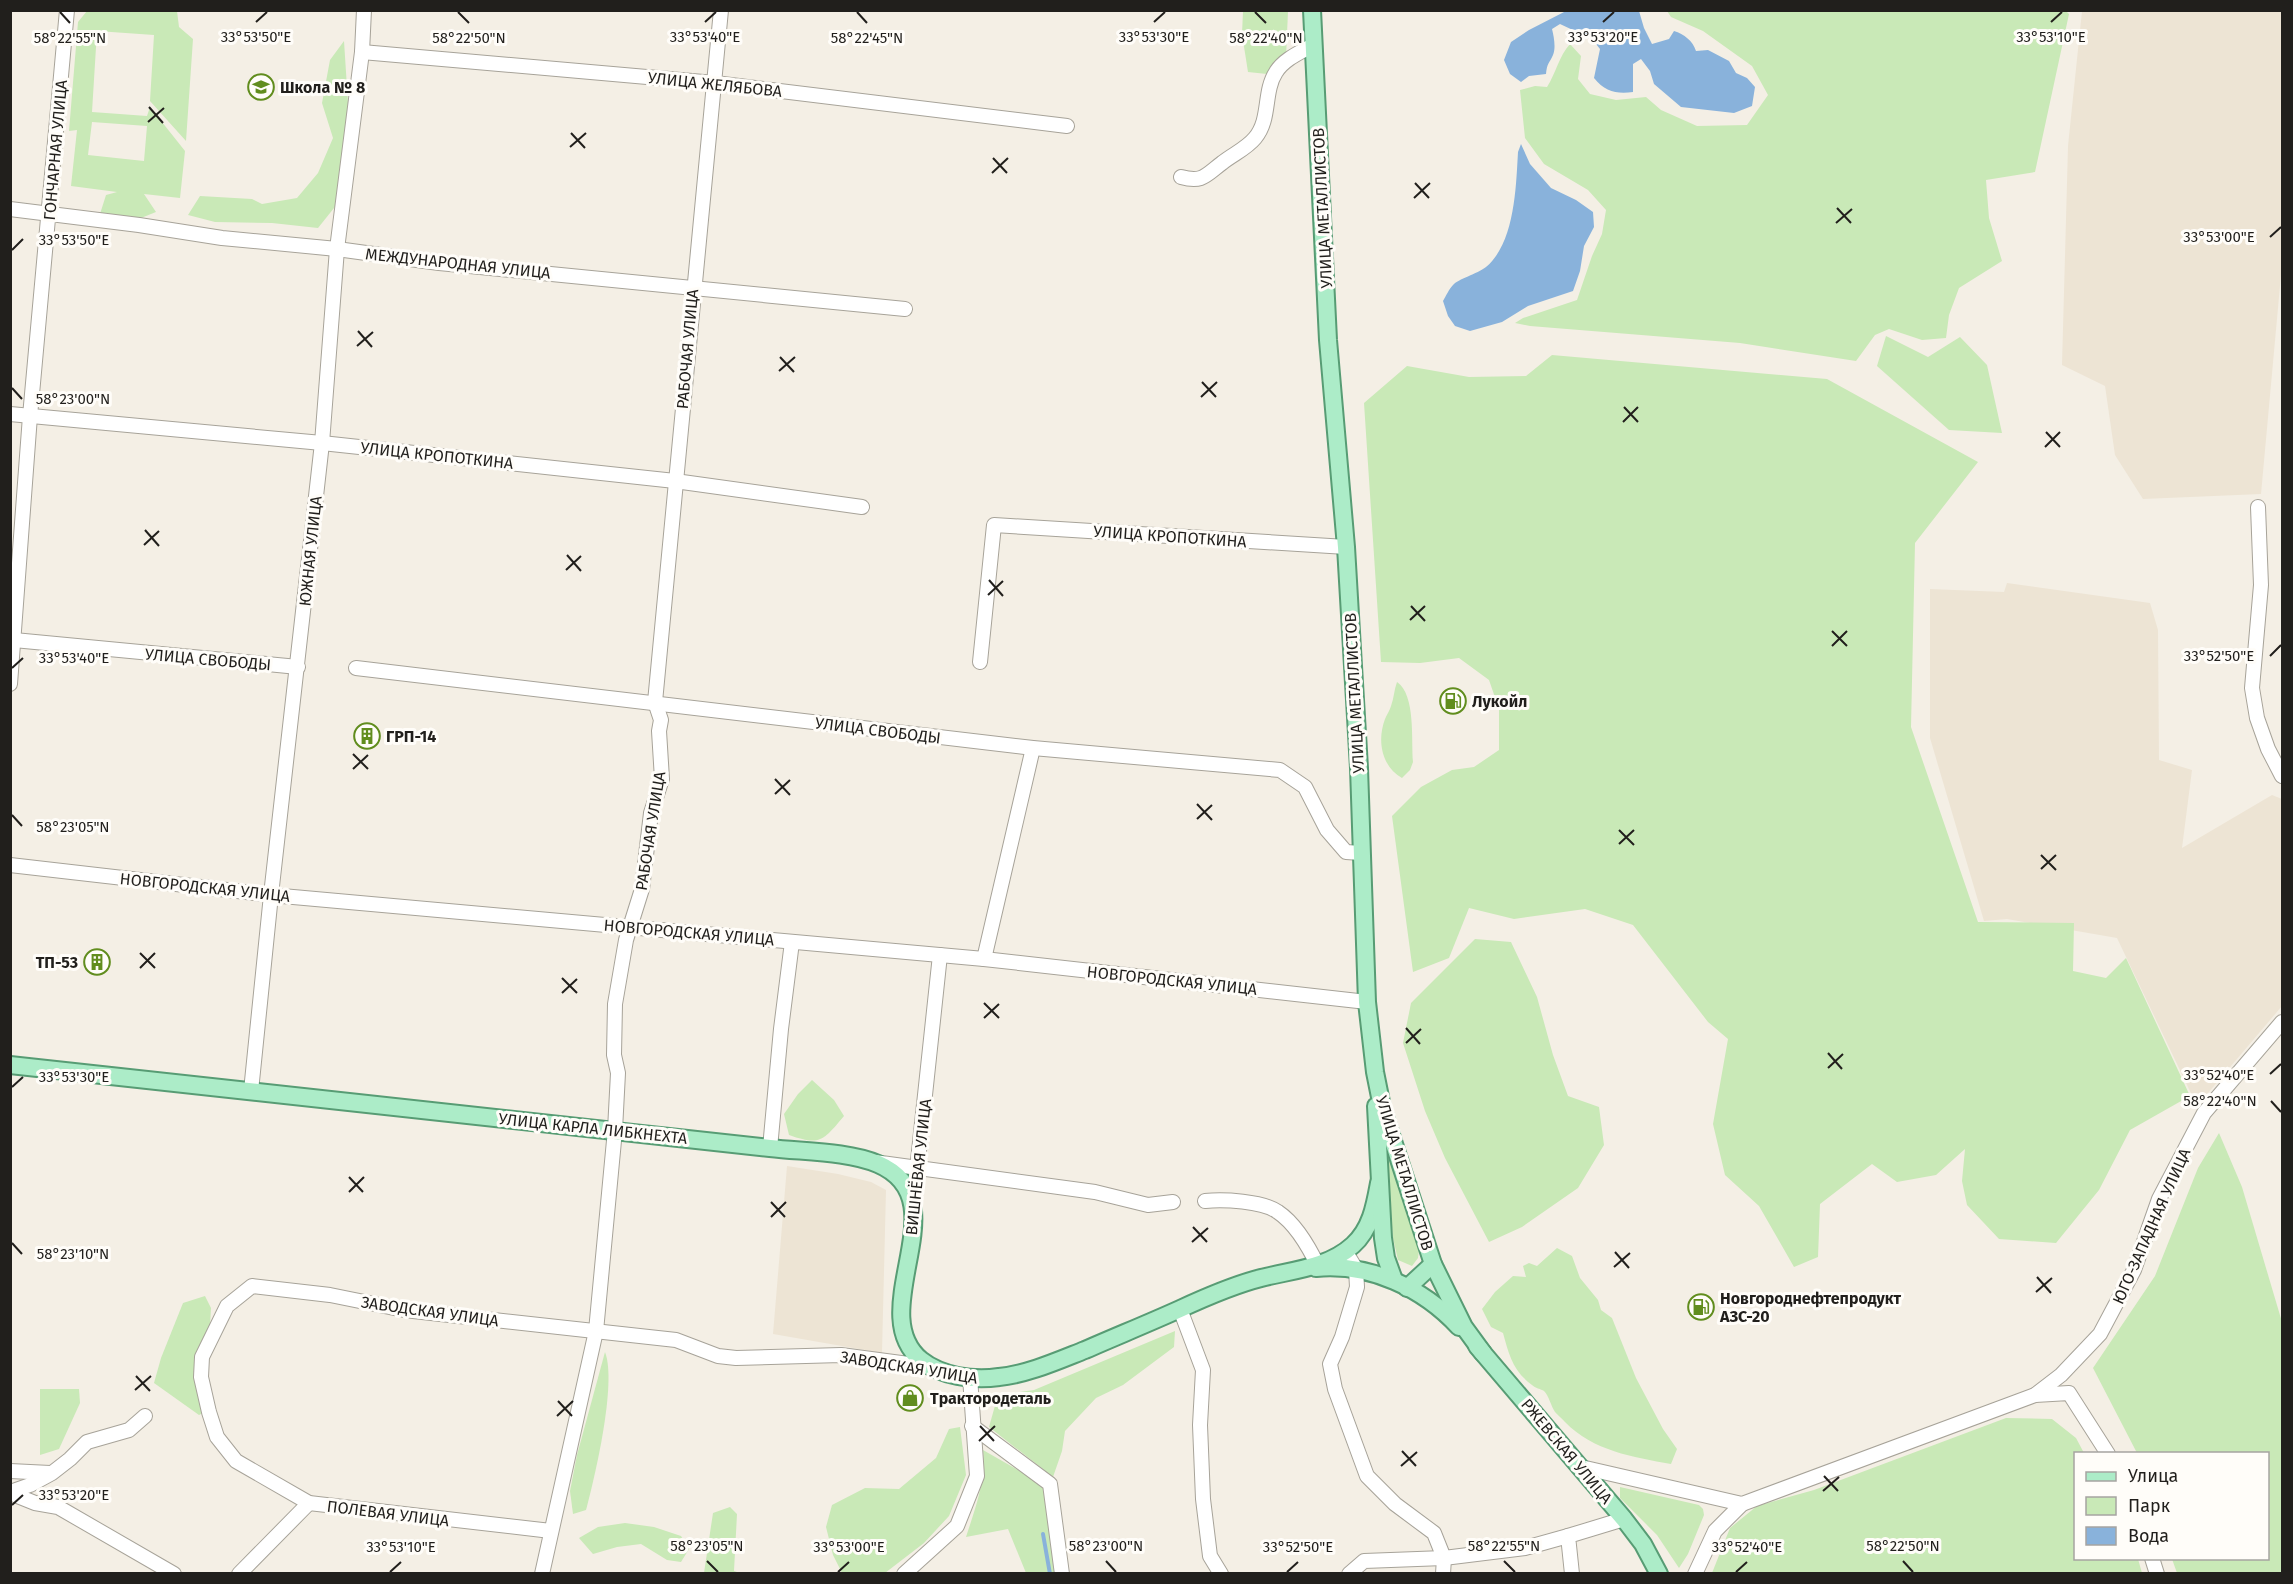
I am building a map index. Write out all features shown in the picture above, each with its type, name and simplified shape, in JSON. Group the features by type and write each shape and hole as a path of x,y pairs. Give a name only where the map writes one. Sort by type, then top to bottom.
{"main road":[{"name":"УЛИЦА МЕТАЛЛИСТОВ","path":"1312,10 1328,340 1346,547 1359,768 1367,1002 1375,1072 1382,1107 1433,1264 1464,1327 1483,1353"},
{"name":"УЛИЦА КАРЛА ЛИБКНЕХТА","path":"10,1065 615,1130 869,1161"},
{"path":"1375,1072 1383,1238 1386,1258 1401,1284"},
{"path":"869,1161 887,1169 903,1182 913,1208"},
{"path":"1318,1266 1355,1244 1367,1227 1379,1183"},
{"name":"ВИШНЁВАЯ УЛИЦА","path":"913,1208 901,1318 903,1331 913,1352 933,1367"},
{"path":"1401,1284 1433,1264"},
{"path":"1318,1266 1356,1269 1401,1284 1452,1320 1483,1353"},
{"name":"ЗАВОДСКАЯ УЛИЦА","path":"933,1367 953,1375 997,1378 1036,1368 1071,1356 1258,1278 1318,1266"},
{"name":"РЖЕВСКАЯ УЛИЦА","path":"1483,1353 1644,1544 1659,1574"}],"street":[{"name":"ГОНЧАРНАЯ УЛИЦА","path":"10,684 30,416 68,10"},
{"name":"ЮЖНАЯ УЛИЦА","path":"251,1091 322,443 337,249 362,52 364,10"},
{"name":"РАБОЧАЯ УЛИЦА","path":"542,1574 596,1331 615,1130 618,1074 614,1055 615,1004 630,926 642,889 651,813 662,779 659,731 662,720 655,702 721,10"},
{"path":"1181,177 1193,180 1206,177 1257,136 1266,111 1273,76 1283,63 1313,45"},
{"name":"УЛИЦА ЖЕЛЯБОВА","path":"362,52 715,83 1066,126"},
{"name":"МЕЖДУНАРОДНАЯ УЛИЦА","path":"10,209 439,263 906,309"},
{"name":"УЛИЦА КРОПОТКИНА","path":"10,414 322,443 675,481 862,507"},
{"path":"2258,507 2261,585 2252,688 2257,717 2283,776"},
{"name":"УЛИЦА КРОПОТКИНА","path":"981,662 994,525 1346,547"},
{"name":"УЛИЦА СВОБОДЫ","path":"12,639 298,667"},
{"name":"УЛИЦА СВОБОДЫ","path":"356,668 1033,748 1280,770 1305,787 1328,831 1346,852 1361,853"},
{"path":"984,959 1033,748"},
{"name":"НОВГОРОДСКАЯ УЛИЦА","path":"10,865 271,894 984,959 1367,1002"},
{"path":"770,1148 792,942"},
{"name":"ВИШНЁВАЯ УЛИЦА","path":"913,1208 940,955"},
{"name":"ЮГО-ЗАПАДНАЯ УЛИЦА","path":"2035,1395 2061,1375 2100,1334 2134,1270 2159,1199 2204,1113 2283,1022"},
{"name":"УЛИЦА КАРЛА ЛИБКНЕХТА","path":"869,1161 1095,1192 1148,1204 1173,1202"},
{"path":"1205,1201 1232,1199 1277,1210 1290,1223 1318,1266"},
{"path":"1345,1251 1356,1269 1357,1287 1342,1337 1330,1364 1335,1389 1367,1476 1395,1504 1434,1533 1444,1558 1443,1574"},
{"name":"ЗАВОДСКАЯ УЛИЦА","path":"236,1461 217,1437 208,1412 201,1377 202,1357 227,1306 252,1286 330,1295 404,1310 676,1340 718,1356 736,1358 841,1355 933,1367"},
{"path":"1180,1309 1203,1370 1200,1425 1203,1499 1210,1556 1221,1574"},
{"path":"2061,1375 2069,1393 2107,1452"},
{"path":"904,1574 957,1526 977,1476 970,1377"},
{"path":"1695,1574 1715,1531 1742,1504 2035,1395 2069,1393"},
{"path":"10,1493 52,1473 87,1442 129,1430 145,1416"},
{"path":"972,1426 1050,1484 1062,1574"},
{"name":"ПОЛЕВАЯ УЛИЦА","path":"236,1461 309,1503 551,1531"},
{"path":"1581,1467 1742,1504"},
{"path":"10,1471 52,1473"},
{"path":"10,1493 35,1503 58,1507 174,1574"},
{"path":"239,1574 309,1503"},
{"name":"РЖЕВСКАЯ УЛИЦА","path":"1349,1574 1364,1561 1444,1558 1525,1548 1624,1519"},
{"path":"1568,1536 1572,1574"}],"shaded area":[{"path":"2082,11 2282,11 2282,264 2261,494 2143,499 2115,455 2105,386 2062,365 2068,146"},
{"path":"2007,583 2150,603 2158,630 2159,760 2192,770 2182,848 2272,795 2282,799 2282,1006 2197,1106 2117,938 2007,919 1984,921 1930,738 1930,589 2004,592"},
{"path":"787,1166 871,1182 886,1190 882,1353 773,1334"}],"green space":[{"path":"87,11 177,11 179,27 193,39 186,141 150,101 154,35 97,31 92,112 147,116 150,107 185,151 180,198 144,194 156,212 136,220 100,214 106,195 117,192 71,186 77,130 69,131 78,22","holes":["92,122 147,126 144,161 88,155"]},
{"path":"1243,11 1288,11 1286,58 1267,74 1248,72 1242,34"},
{"path":"1667,11 2066,11 2069,14 2035,172 1986,180 1989,218 2002,261 1959,288 1949,315 1946,338 1922,340 1889,329 1875,335 1856,361 1740,343 1515,323 1523,318 1577,300 1602,234 1606,210 1588,190 1544,164 1525,138 1520,90 1535,86 1547,87 1570,44 1581,56 1578,79 1590,94 1616,100 1646,97 1661,110 1697,126 1747,125 1768,95 1752,66 1703,31 1671,17"},
{"path":"344,41 348,103 338,203 318,228 272,223 215,222 188,215 200,196 252,199 262,204 297,198 318,173 333,138 322,103 330,60"},
{"path":"1886,336 1928,357 1960,337 1987,365 2002,433 1949,430 1877,366"},
{"path":"1552,355 1827,379 1978,462 1915,543 1911,727 1978,922 2074,923 2073,971 2106,978 2126,958 2190,1096 2130,1130 2099,1190 2056,1243 1999,1239 1967,1205 1962,1181 1965,1149 1936,1175 1897,1182 1872,1164 1820,1204 1818,1257 1794,1267 1759,1206 1725,1175 1713,1124 1728,1039 1708,1022 1633,925 1585,909 1514,919 1469,908 1449,958 1413,972 1392,816 1421,787 1452,770 1474,767 1499,750 1499,709 1489,680 1459,658 1420,663 1381,662 1364,403 1407,366 1469,377 1526,376"},
{"path":"1397,682 1407,697 1412,730 1413,762 1410,770 1402,778 1389,767 1381,744 1385,719"},
{"path":"1475,939 1511,942 1537,997 1553,1055 1568,1096 1599,1107 1604,1145 1578,1188 1522,1227 1489,1242 1445,1158 1425,1111 1403,1043 1411,1003"},
{"path":"812,1080 834,1100 844,1116 826,1136 808,1140 789,1135 784,1114 798,1094"},
{"path":"2219,1133 2242,1187 2282,1322 2282,1573 2177,1573 2172,1560 2269,1560 2269,1452 2136,1452 2093,1368 2155,1276 2198,1168"},
{"path":"1385,1154 1389,1154 1419,1250 1418,1258 1412,1266 1398,1260 1393,1238"},
{"path":"1557,1248 1572,1256 1580,1278 1598,1300 1601,1310 1612,1318 1636,1378 1663,1429 1677,1449 1671,1464 1614,1451 1576,1432 1555,1412 1544,1391 1533,1386 1520,1374 1510,1355 1503,1333 1491,1327 1482,1309 1495,1292 1513,1276 1526,1277 1523,1266 1529,1263 1537,1266"},
{"path":"205,1296 211,1308 205,1412 199,1415 154,1383 161,1358 183,1303"},
{"path":"1175,1331 1174,1347 1123,1385 1096,1398 1065,1431 1062,1451 1053,1477 989,1427 998,1395 1034,1390"},
{"path":"605,1352 608,1366 607,1407 599,1453 586,1510 573,1514 570,1491 577,1455"},
{"path":"40,1389 79,1389 80,1403 59,1449 40,1455"},
{"path":"2006,1418 2052,1419 2076,1438 2083,1452 2074,1452 2074,1560 2138,1560 2142,1573 1712,1573 1730,1528 1757,1506 1814,1490"},
{"path":"960,1427 966,1475 949,1516 924,1543 885,1573 842,1573 833,1555 826,1527 832,1505 865,1488 899,1489 936,1458 949,1429"},
{"path":"983,1450 1025,1474 1046,1490 1058,1573 1026,1573 1008,1529 966,1537 981,1484"},
{"path":"1620,1487 1699,1505 1703,1509 1704,1515 1688,1554 1679,1568 1657,1535 1620,1498"},
{"path":"730,1507 737,1514 734,1571 740,1573 704,1573 713,1513"},
{"path":"625,1523 654,1527 681,1536 689,1549 681,1562 667,1560 641,1544 617,1547 593,1554 579,1538 598,1527"}],"water":[{"path":"1566,11 1639,11 1652,44 1669,39 1674,31 1688,38 1696,51 1708,50 1729,61 1736,73 1747,78 1755,87 1752,106 1734,113 1681,107 1654,84 1650,71 1641,59 1633,64 1633,92 1622,93 1607,89 1594,78 1600,49 1592,39 1560,24 1552,29 1554,49 1546,74 1529,76 1521,82 1510,74 1504,60 1511,42"},
{"path":"1521,144 1530,164 1551,188 1576,200 1593,212 1594,227 1584,246 1580,271 1573,291 1528,306 1502,322 1470,331 1455,326 1448,316 1443,301 1455,283 1486,267 1496,257 1503,244 1512,213 1518,152"}],"waterway":[{"path":"1043,1534 1050,1574"}],"place":[{"name":"Школа № 8","path":"261,87"},
{"name":"Лукойл","path":"1453,701"},
{"name":"ГРП-14","path":"367,736"},
{"name":"ТП-53","path":"97,962"},
{"name":"Новгороднефтепродукт АЗС-20","path":"1701,1307"},
{"name":"Трактородеталь","path":"910,1398"}]}
